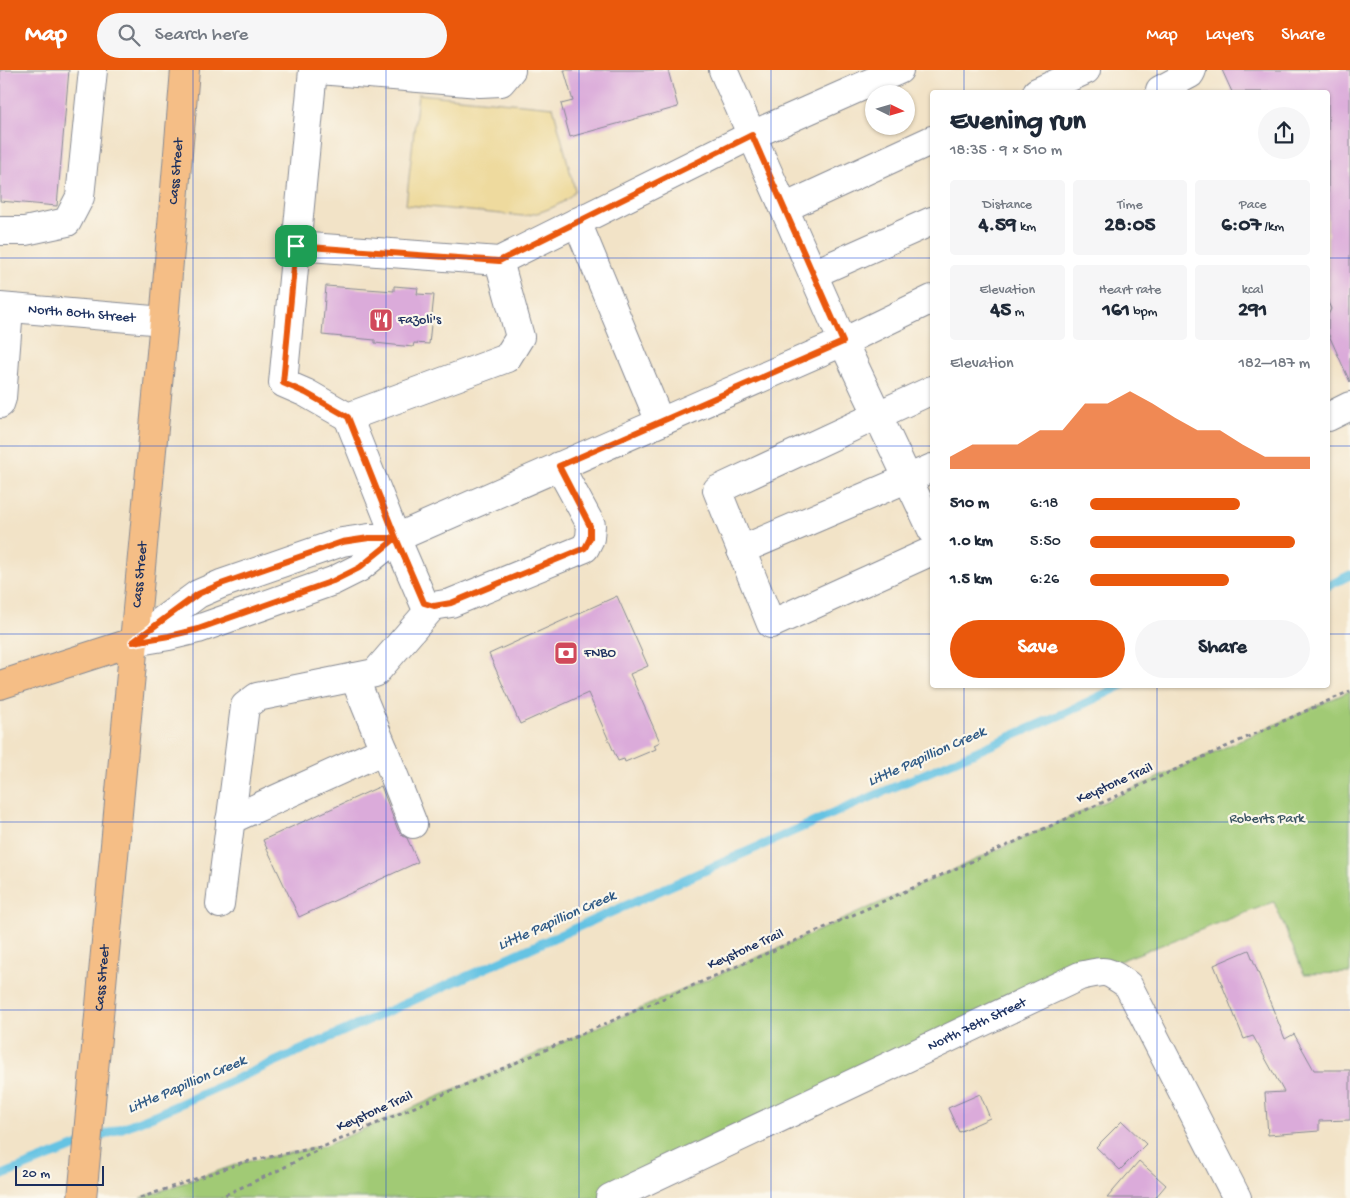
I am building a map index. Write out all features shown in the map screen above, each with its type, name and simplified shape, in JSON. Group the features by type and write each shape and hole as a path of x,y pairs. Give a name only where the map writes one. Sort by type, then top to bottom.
{"main road":[{"name":"Cass Street","path":"82,1198 164,321 185,70"},
{"path":"0,684 133,642"}],"street":[{"path":"0,231 24,231 67,222 80,197 93,70"},
{"path":"313,70 283,383 306,393 348,417 424,603 434,606 451,603 585,548 590,538 590,526 559,466"},
{"path":"319,70 480,83 502,82 511,70"},
{"path":"723,70 843,342 930,526"},
{"path":"296,246 499,261 752,135 899,70"},
{"path":"1041,90 1086,70"},
{"path":"1158,84 1190,74 1192,70"},
{"path":"784,208 930,141"},
{"path":"577,222 660,422"},
{"path":"813,274 930,222"},
{"path":"348,417 507,358 520,337 499,261"},
{"path":"133,642 198,629 333,581 359,568 396,538 843,342 930,300"},
{"path":"0,404 2,398 5,307"},
{"name":"North 80th Street","path":"5,307 164,321"},
{"path":"930,391 717,490 771,624 930,552"},
{"path":"1330,416 1350,406"},
{"path":"741,550 930,469"},
{"path":"220,904 245,706 257,697 375,673 434,606"},
{"path":"354,677 413,824"},
{"path":"230,820 384,750"},
{"name":"North 78th Street","path":"610,1198 1080,976 1103,971 1112,974 1128,985 1237,1198"}],"path":[{"name":"Keystone Trail","path":"140,1198 244,1162 325,1146 795,941 1350,691"},
{"path":"218,1198 277,1171 325,1146"}],"green space":[{"name":"Roberts Park","path":"1350,691 1350,973 1304,974 1274,902 1080,976 610,1198 140,1198 244,1162 325,1146 795,941"}],"sand":[{"path":"418,94 553,107 575,190 566,200 559,204 544,211 523,216 406,205"}],"building":[{"path":"0,70 69,70 57,206 0,201"},
{"path":"564,70 668,70 678,107 570,137 561,104 573,101"},
{"path":"1222,70 1350,70 1350,382 1330,337 1330,90 1231,90"},
{"path":"326,286 394,291 394,286 418,288 417,294 434,295 429,344 414,343 413,347 375,343 375,340 322,335"},
{"path":"617,596 648,666 630,674 660,742 654,745 656,749 625,762 624,759 618,761 588,693 520,724 489,654"},
{"path":"381,786 398,830 407,838 418,862 299,917 263,840"},
{"path":"1249,950 1285,1039 1294,1034 1314,1070 1350,1070 1350,1120 1319,1121 1319,1131 1268,1135 1265,1093 1284,1092 1253,1036 1244,1039 1214,965"},
{"path":"980,1094 990,1118 959,1132 948,1108"},
{"path":"1122,1121 1146,1144 1120,1170 1096,1147"},
{"path":"1139,1161 1166,1185 1155,1198 1107,1198"}],"waterway":[{"name":"Little Papillion Creek","path":"1330,585 1350,575"},
{"name":"Little Papillion Creek","path":"0,1176 155,1115 832,814 1065,713 1117,688"}],"place":[{"name":"Fazoli's","path":"381,320"},
{"name":"FNBO","path":"566,653"}],"route":[{"path":"296,246 283,383 306,393 348,417 396,538 359,568 333,581 198,629 133,642 198,594 320,549 351,540 396,538 424,603 434,606 451,603 585,548 590,538 590,526 559,466 843,342 752,135 499,261 296,246"}]}
